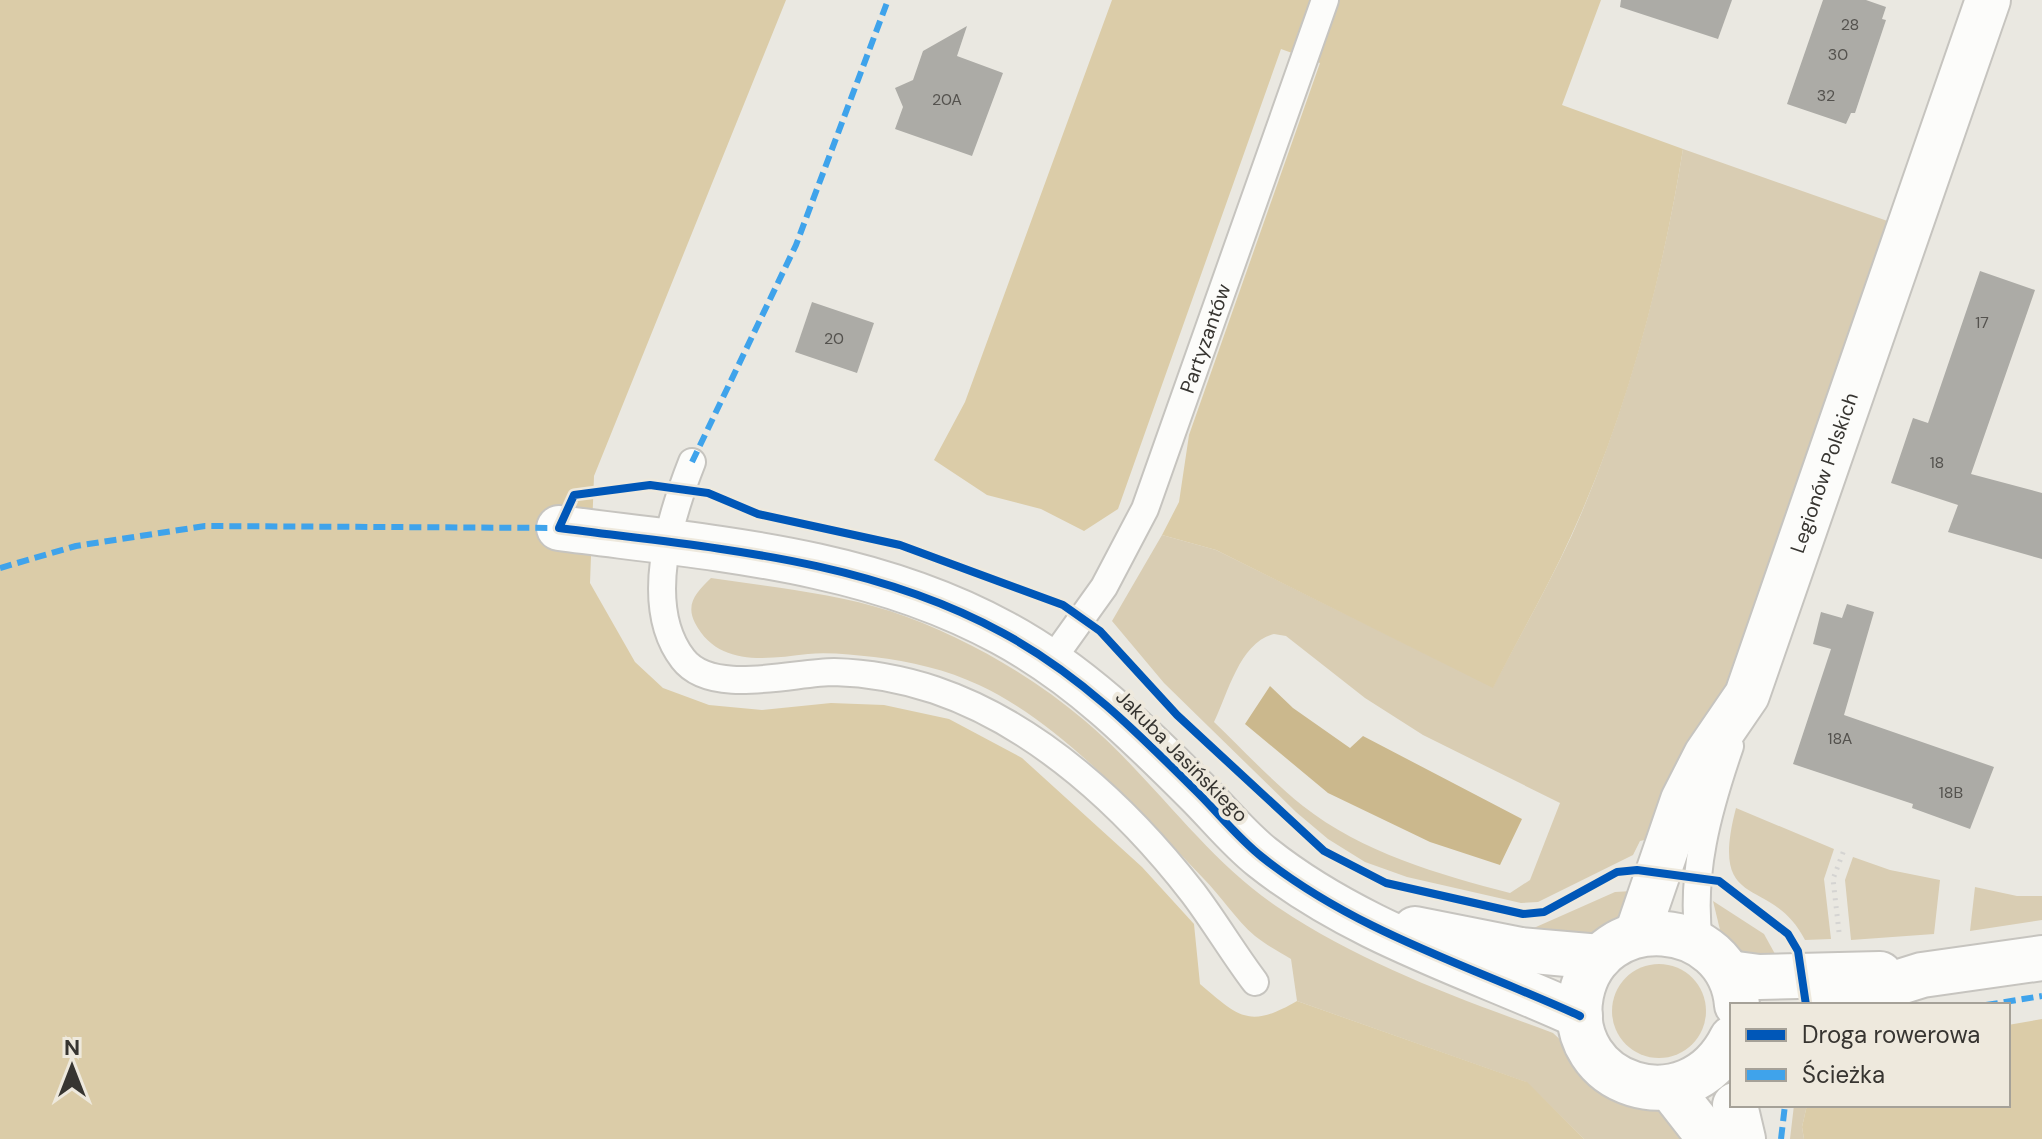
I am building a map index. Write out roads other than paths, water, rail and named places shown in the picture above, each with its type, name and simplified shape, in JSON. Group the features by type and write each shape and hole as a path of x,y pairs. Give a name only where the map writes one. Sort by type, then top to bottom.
{"street":[{"name":"Legionów Polskich","path":"1580,1016 1588,974 1618,946 1706,755 1747,695 1988,0"},
{"name":"Jakuba Jasińskiego","path":"559,528 793,561 894,586 959,611 1051,661 1128,723 1260,856 1306,889 1441,960 1580,1016"},
{"name":"Jakuba Jasińskiego","path":"1365,921 1521,950 1618,946 1658,932 1699,942"},
{"path":"1699,942 1716,955 1733,989 1759,977 1922,975 2042,958"},
{"path":"1832,1003 1922,975"},
{"path":"1580,1016 1590,1047 1609,1072 1649,1088 1670,1088 1691,1082 1729,1061"},
{"path":"1670,1088 1710,1139"},
{"path":"1735,1107 1743,1139"}],"lane":[{"name":"Partyzantów","path":"1051,661 1104,587 1145,509 1325,0"},
{"path":"692,462 668,543 663,582 665,626 684,661 706,675 744,681 832,672 886,676 988,710 1041,744 1090,784 1132,826 1193,893 1255,982"},
{"path":"1699,942 1697,878 1703,838 1747,695"}]}
